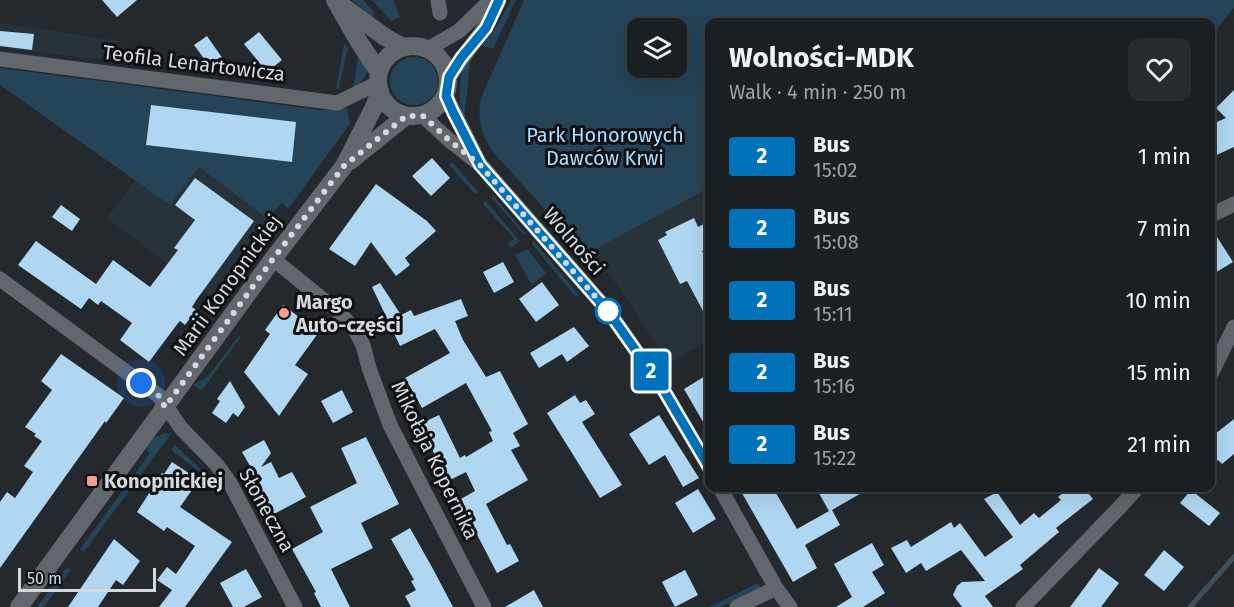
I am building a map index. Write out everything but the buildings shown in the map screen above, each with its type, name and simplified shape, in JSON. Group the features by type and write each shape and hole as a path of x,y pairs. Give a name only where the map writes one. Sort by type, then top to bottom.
{"street":[{"path":"428,49 459,31 491,0"},
{"path":"344,166 415,116 433,111 446,96 449,77 461,58 486,28 499,0"},
{"path":"336,1 385,37 403,47"},
{"path":"336,1 379,82 389,107 415,116 480,165"},
{"path":"344,166 374,107 379,82 388,57 403,47 428,49 442,60 449,77"},
{"name":"Teofila Lenartowicza","path":"0,59 337,103 379,82"},
{"path":"446,96 480,165"},
{"name":"Wolności","path":"480,165 608,311 663,389 705,460"},
{"name":"Marii Konopnickiej","path":"19,607 273,259 344,166"},
{"path":"1215,214 1234,204"},
{"name":"Mikołaja Kopernika","path":"273,259 341,314 356,332 363,345 390,425 484,607"},
{"name":"Słoneczna","path":"0,279 159,396 181,428 217,465 230,483 295,607"},
{"path":"1215,366 1234,327"},
{"path":"724,492 776,588 790,607"},
{"path":"1023,607 1133,492"},
{"path":"737,607 776,588"}],"shaded area":[{"path":"0,23 120,41 98,60 0,47"},
{"path":"199,167 274,224 217,301 107,218 136,179 170,204"},
{"path":"705,190 705,342 669,364 617,285 590,252"}],"green space":[{"path":"352,0 363,0 374,12 373,18"},
{"path":"372,0 393,0 400,17 391,21"},
{"path":"511,0 516,0 493,49 481,45 492,34"},
{"name":"Park Honorowych Dawców Krwi","path":"524,0 1234,0 1234,8 1215,31 1215,18 705,18 705,190 590,252 570,237 493,152 481,126 479,113 481,98"},
{"path":"344,44 348,47 339,89 336,90"},
{"path":"359,49 367,71 353,89"},
{"path":"471,54 464,121 460,102 461,79 463,67"},
{"path":"409,57 419,57 434,67 438,81 437,90 428,101 419,105 409,105 394,95 390,86 390,76 400,61"},
{"path":"0,68 320,110 347,107 350,124 288,209 282,203 270,216 277,222 274,224 199,167 170,205 0,85"},
{"path":"452,162 478,192 475,194 449,165"},
{"path":"493,195 526,234 524,235 491,197"},
{"path":"486,201 520,241 511,248 508,243 514,239 483,204"},
{"path":"534,241 579,295 576,297 531,243"},
{"path":"527,249 546,273 532,285 515,255"},
{"path":"239,336 241,337 203,389 200,390 193,385 207,377"},
{"path":"165,433 171,434 84,552 80,549 150,453 145,449 155,437"},
{"path":"175,444 208,476 206,477 171,450"},
{"path":"67,567 71,570 44,607 37,607"},
{"path":"758,583 761,588 721,607 709,607"}],"waterway":[{"path":"1190,607 1234,557"}],"bus line":[{"name":"2","path":"499,0 486,28 461,58 449,77 446,96 453,112 480,165 608,311 663,389 705,460"}],"place":[{"name":"Margo Auto-części","path":"284,313"},
{"name":"Konopnickiej","path":"92,481"}],"route":[{"path":"141,383 159,396 165,407 344,166 406,116 423,116 480,165 608,311"}]}
